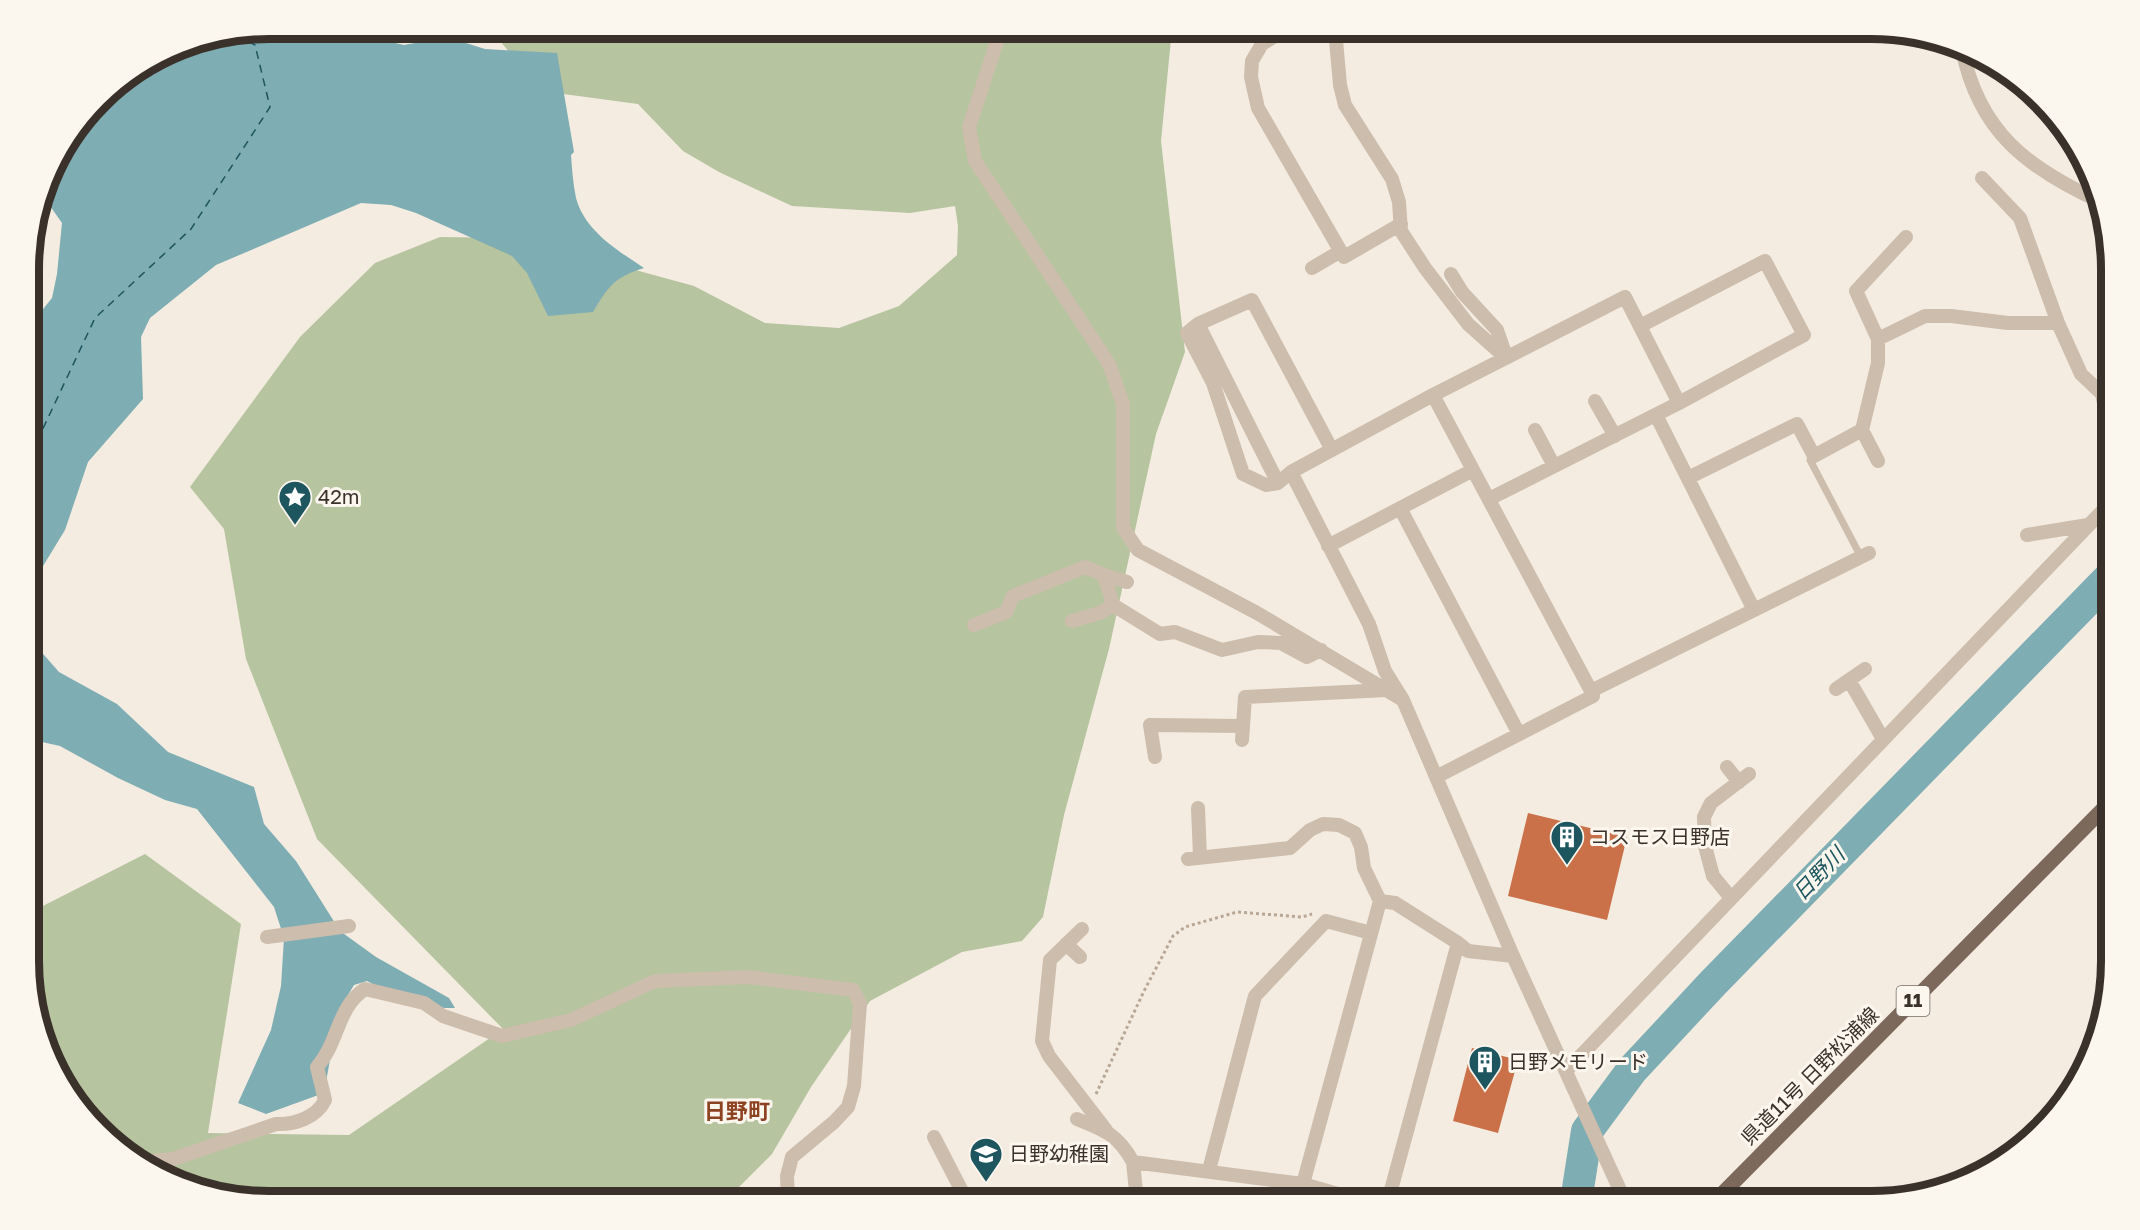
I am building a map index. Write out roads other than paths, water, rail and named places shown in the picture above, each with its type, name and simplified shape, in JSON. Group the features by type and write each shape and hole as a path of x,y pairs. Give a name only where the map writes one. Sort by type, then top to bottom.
{"main road":[{"name":"県道11号 日野松浦線","path":"1725,1191 2101,811"}],"street":[{"path":"997,39 969,127 975,161 1109,364 1123,404 1123,528 1138,550 1257,613 1403,700"},
{"path":"1270,39 1262,45 1252,61 1251,78 1258,108 1344,256 1401,224"},
{"path":"1336,39 1340,85 1345,105 1392,179 1399,202 1401,231 1425,268 1468,324 1506,358"},
{"path":"1964,59 1968,78 1992,123 2025,161 2066,186 2089,197"},
{"path":"1982,178 2020,218 2058,322 2081,374 2101,393"},
{"path":"1878,461 1862,429 1878,363 1878,339 1856,291 1906,237"},
{"path":"1312,268 1341,251"},
{"path":"1489,499 1656,415 1804,335 1765,261 1640,326"},
{"path":"1451,274 1462,292 1497,330 1506,358"},
{"path":"1332,450 1252,300 1198,324 1187,333 1213,384 1243,474 1266,485 1278,483 1291,472 1332,450 1625,297 1679,403"},
{"path":"1878,339 1925,316 1952,315 2008,323 2058,322"},
{"path":"1198,324 1278,483"},
{"path":"1433,396 1593,696 1436,777"},
{"path":"1595,401 1615,435"},
{"path":"1656,415 1754,609"},
{"path":"1688,478 1797,424 1814,456 1862,429"},
{"path":"1535,430 1554,466"},
{"path":"1328,546 1473,470"},
{"path":"1291,472 1369,624 1385,671 1403,700 1514,956 1621,1191"},
{"path":"1400,508 1519,734"},
{"path":"1567,1070 2101,512"},
{"path":"2027,535 2088,525"},
{"path":"1591,691 1865,555"},
{"path":"974,625 1006,612 1013,596 1084,567 1127,582"},
{"path":"1104,575 1113,605 1160,634 1175,632 1222,650 1258,642 1281,643 1307,657 1321,650"},
{"path":"1072,621 1100,614 1113,605"},
{"path":"1836,689 1865,669"},
{"path":"1849,680 1883,739"},
{"path":"1242,741 1245,697 1387,690"},
{"path":"1155,757 1150,725 1243,726"},
{"path":"1727,767 1744,778 1711,804 1704,817 1706,846 1713,876 1731,898"},
{"path":"1198,808 1194,858 1290,848 1310,830 1323,824 1339,825 1354,833 1362,847 1364,868 1380,902 1303,1184"},
{"path":"1380,902 1395,903 1468,951 1514,956"},
{"path":"1209,1170 1255,996 1326,921 1371,933"},
{"path":"267,937 349,926"},
{"path":"1082,928 1050,960 1042,1041 1049,1056 1106,1130 1123,1145 1133,1162 1136,1191"},
{"path":"1391,1191 1458,943"},
{"path":"1066,944 1080,957"},
{"path":"155,1161 173,1159 276,1124 291,1124 320,1110 326,1100 317,1067 326,1056 350,998 365,989 424,1003 443,1016 502,1036 571,1020 655,981 748,977 853,990 860,1003 854,1086 848,1107 834,1122 792,1157 787,1176 788,1191"},
{"path":"1077,1119 1106,1130"},
{"path":"934,1137 962,1191"},
{"path":"1133,1162 1209,1170 1303,1184 1315,1191"}],"lane":[{"path":"1814,456 1810,460 1865,555"}],"water":[{"path":"254,39 378,39 404,45 436,39 453,39 485,49 557,53 574,152 571,155 574,187 580,210 603,239 644,268 625,275 613,284 593,312 548,316 527,273 512,256 416,213 391,205 361,203 216,265 150,318 141,337 143,399 88,462 65,530 39,575 39,314 52,298 62,223 49,204 63,167 78,141 96,117 117,96 141,78 167,63 195,51 224,43"},
{"path":"39,649 59,672 117,704 168,752 254,787 264,824 296,861 340,931 376,957 449,998 455,1008 420,1004 367,981 354,985 339,1010 324,1093 266,1114 238,1103 271,1030 281,986 284,938 274,907 197,809 165,800 118,778 60,746 39,741"}],"waterway":[{"name":"日野川","path":"1578,1191 1587,1131 1632,1070 1713,983 2101,586"}],"place":[{"name":"42m","path":"295,526"},
{"name":"コスモス日野店","path":"1567,866"},
{"name":"日野メモリード","path":"1485,1091"},
{"name":"日野幼稚園","path":"986,1183"}],"district":[{"name":"日野町","path":"737,1111"}]}
